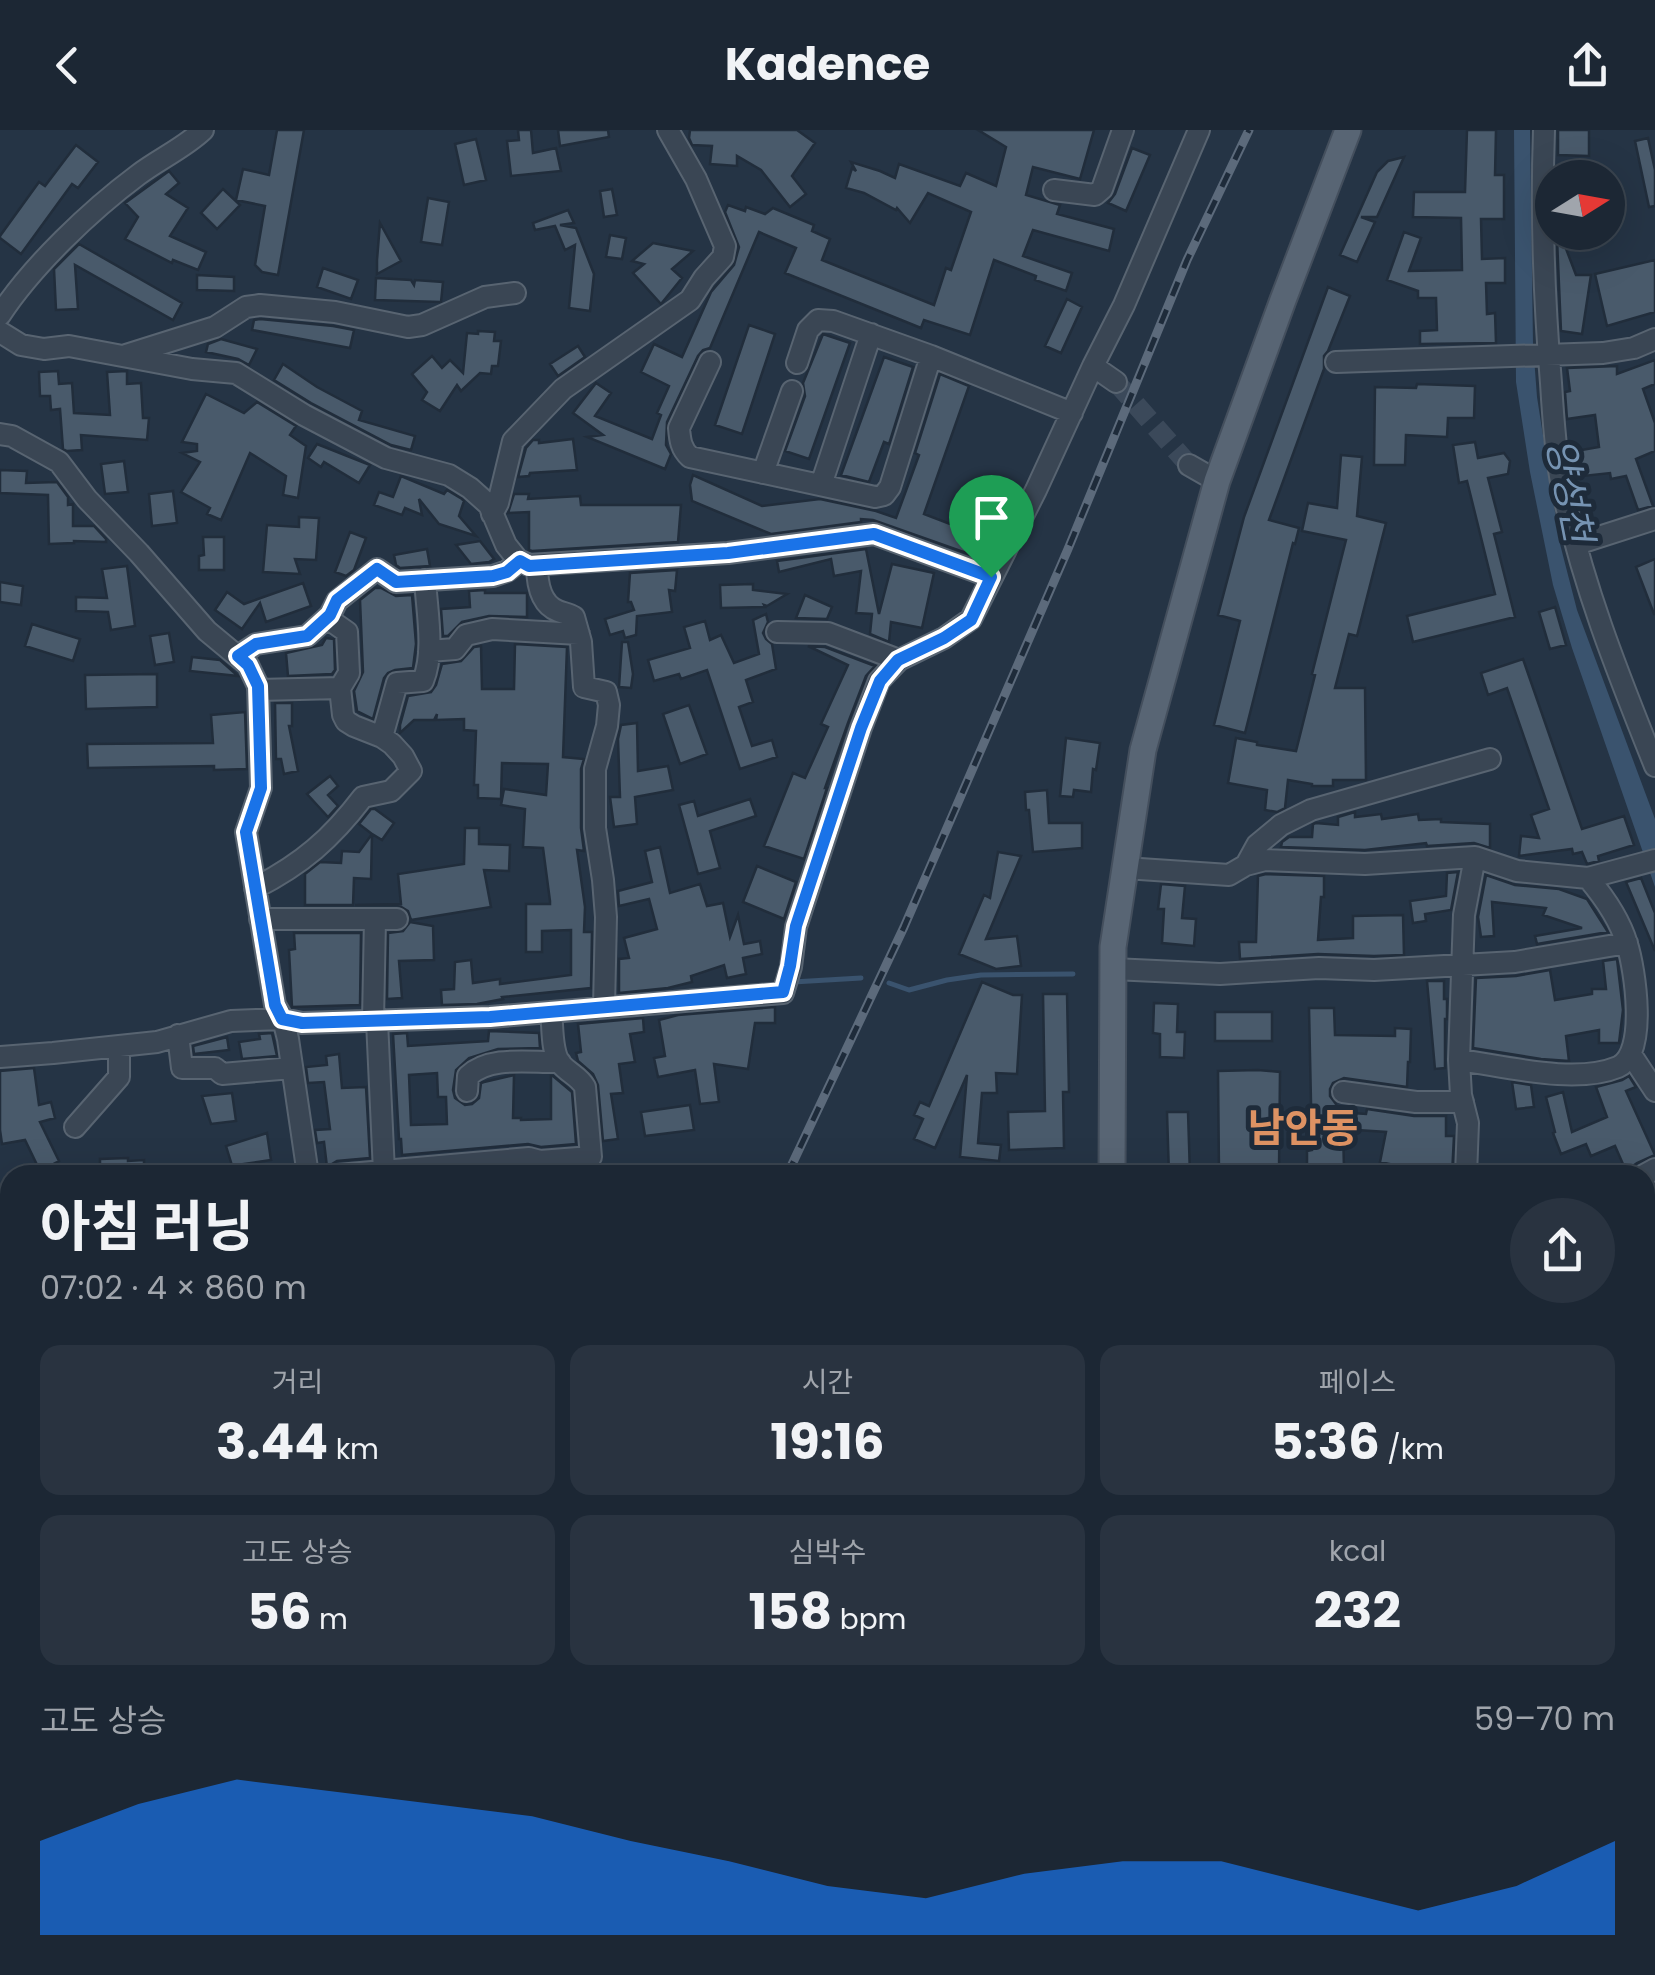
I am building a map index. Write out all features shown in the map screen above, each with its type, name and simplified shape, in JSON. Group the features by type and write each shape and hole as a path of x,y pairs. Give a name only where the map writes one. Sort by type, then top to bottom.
{"main road":[{"path":"1112,1165 1112,948 1143,750 1218,481 1348,130"}],"street":[{"path":"0,315 15,292 99,206 203,130"},
{"path":"492,514 512,442 563,389 690,300 723,257 725,246 696,179 668,130"},
{"path":"1054,190 1095,195 1102,189 1123,130"},
{"path":"0,1056 157,1042 231,1022 280,1014 302,1023 374,1017 490,1017 604,1004 783,992 796,926 880,681 898,660 971,620 1124,305 1199,130"},
{"path":"1544,130 1545,354 1561,482 1602,629 1655,766"},
{"path":"124,356 215,327 246,308 260,305 335,312 408,327 422,326 485,297 515,293"},
{"path":"797,364 808,330 818,320 833,320 1072,413"},
{"path":"0,332 20,345 44,350 69,346 236,374 386,458 449,474 490,505 506,545 528,563 547,604 574,617 584,687 606,692 607,726 594,769 595,828 606,917 604,1004"},
{"path":"821,486 870,334"},
{"path":"1336,362 1603,353 1634,348 1655,339"},
{"path":"710,362 679,428 684,452 690,458 876,497 884,495 890,487 932,356"},
{"path":"1093,366 1116,382"},
{"path":"763,473 792,391"},
{"path":"0,434 12,436 59,462 86,499 207,630 248,665 258,686 261,788 246,832 292,1068 307,1165"},
{"path":"1188,465 1218,481"},
{"path":"1576,544 1655,519"},
{"path":"238,656 256,644 307,636 327,618 337,600 377,569 396,582 493,576 528,563 728,553 874,534 991,577"},
{"path":"382,737 397,683 424,681 426,676 429,651 425,580"},
{"path":"255,888 289,870 325,842 362,796 391,792 411,771 403,756 382,737 346,721 340,688 350,673 347,632 327,618"},
{"path":"429,651 454,649 466,635 492,630 578,634"},
{"path":"777,632 828,632 898,660"},
{"path":"258,690 340,688"},
{"path":"1246,865 1256,846 1281,826 1311,810 1490,759"},
{"path":"1125,868 1229,875 1265,860 1365,864 1475,857 1517,871 1588,878 1650,862"},
{"path":"1466,1165 1468,1123 1459,1060 1464,915 1475,857"},
{"path":"1459,1060 1574,1076 1621,1066 1632,1056 1636,1018 1627,943 1604,897 1588,878"},
{"path":"260,919 397,919"},
{"path":"375,919 374,1017 384,1165"},
{"path":"1112,970 1220,974 1319,968 1374,970 1515,962 1627,943"},
{"path":"456,1165 591,1157 585,1087 556,1054 551,1012"},
{"path":"178,1035 182,1068 214,1068 222,1074 292,1068"},
{"path":"76,1127 118,1077 119,1046"},
{"path":"1632,1056 1655,1091"},
{"path":"467,1091 468,1076 479,1066 560,1062"},
{"path":"1344,1092 1416,1102 1463,1102"}],"water":[{"path":"1514,130 1530,130 1533,344 1537,397 1560,544 1577,610 1655,819 1655,887 1553,585 1530,472 1516,382"}],"building":[{"path":"277,130 304,130 278,275 262,272 255,265 265,206 236,200 243,169 269,175"},
{"path":"518,130 531,130 533,153 556,148 561,171 511,176 507,141 519,140"},
{"path":"558,130 608,130 609,137 560,146"},
{"path":"690,130 797,130 815,143 792,176 806,194 790,207 761,170 737,156 737,166 710,164 712,146 692,145"},
{"path":"978,130 1094,130 1080,179 1033,167 1026,195 1060,205 1057,214 1114,229 1109,251 1033,230 1023,256 1072,273 1066,291 994,260 970,335 924,320 921,328 785,273 796,248 759,232 710,348 698,356 667,422 666,445 671,454 665,469 587,437 603,435 573,413 596,383 611,393 595,416 652,439 661,415 657,413 669,386 641,372 654,344 682,357 711,292 734,265 739,247 725,212 728,205 765,214 773,208 814,225 812,231 830,239 822,260 934,305 971,212 928,193 910,223 897,208 846,188 852,168 856,171 851,162 895,178 899,164 960,186 966,173 996,186 1006,147"},
{"path":"1467,130 1496,130 1495,175 1504,175 1504,219 1481,219 1482,259 1505,258 1505,283 1486,283 1487,314 1495,313 1496,343 1420,344 1420,331 1437,330 1436,298 1418,298 1418,291 1387,280 1404,232 1421,238 1409,271 1462,270 1461,218 1413,217 1414,192 1465,192"},
{"path":"1558,130 1589,130 1589,156 1558,155"},
{"path":"1648,138 1655,170 1655,206 1649,207 1635,141"},
{"path":"476,139 486,180 464,185 455,144"},
{"path":"76,145 98,162 78,188 72,184 21,254 0,236 39,182 45,186"},
{"path":"1132,148 1150,155 1126,211 1108,203"},
{"path":"1404,157 1377,217 1361,217 1375,222 1357,262 1340,255 1377,172 1388,161"},
{"path":"169,171 179,183 166,194 188,208 170,236 206,252 198,270 173,260 172,263 125,239 138,217 125,203"},
{"path":"223,189 240,205 217,229 201,213"},
{"path":"612,189 617,215 604,217 600,191"},
{"path":"428,198 449,202 442,245 421,242"},
{"path":"568,210 574,223 560,225 576,228 594,274 590,311 569,308 575,245 565,250 555,226 535,230 533,223"},
{"path":"380,223 401,261 377,274 377,260"},
{"path":"610,235 626,238 622,259 606,257"},
{"path":"653,243 693,251 672,269 682,278 661,304 633,273 644,264 632,261"},
{"path":"79,244 182,303 173,320 75,265 78,309 56,310 54,269"},
{"path":"1557,250 1567,250 1576,275 1591,275 1582,334 1561,331"},
{"path":"1655,260 1655,312 1607,326 1595,274"},
{"path":"323,268 358,280 351,299 317,287"},
{"path":"197,275 234,277 234,291 197,290"},
{"path":"376,278 411,280 414,285 415,280 443,282 441,302 375,300"},
{"path":"1328,287 1350,296 1324,356 1324,369 1269,520 1299,528 1245,733 1214,725 1240,621 1218,615 1244,517"},
{"path":"1067,299 1082,307 1061,353 1045,346"},
{"path":"254,320 354,330 350,348 252,330"},
{"path":"749,325 775,334 742,434 715,425"},
{"path":"495,332 494,341 501,341 498,366 492,366 491,374 480,373 461,391 457,385 440,411 422,400 427,392 412,374 432,356 442,368 450,360 463,373 467,333"},
{"path":"823,334 850,343 809,459 785,451 805,396 803,383"},
{"path":"221,339 257,349 249,365 206,352 208,344"},
{"path":"578,346 585,357 558,376 550,364"},
{"path":"884,357 913,367 889,444 884,442 869,482 841,475"},
{"path":"1655,360 1655,384 1643,389 1655,423 1655,451 1636,459 1653,506 1638,510 1626,476 1611,479 1610,473 1574,477 1570,452 1599,447 1595,415 1567,419 1567,368 1617,366 1617,374"},
{"path":"283,364 362,411 359,420 415,436 411,450 391,445 274,380"},
{"path":"58,371 59,384 72,383 74,413 110,415 107,372 127,371 127,384 141,383 143,418 149,418 147,440 81,435 82,450 63,449 60,409 51,410 50,396 40,396 39,372"},
{"path":"940,374 969,386 924,514 979,535 972,555 873,520 771,534 692,501 693,475 762,506 820,499 896,518 919,455 915,453"},
{"path":"1417,384 1475,386 1474,418 1448,418 1447,437 1406,435 1405,465 1374,465 1375,387 1416,388"},
{"path":"206,394 244,413 257,402 296,426 290,435 306,446 298,498 283,495 286,476 250,453 221,520 207,514 210,508 181,492 200,462 182,453 197,451 197,444 182,442"},
{"path":"573,439 577,470 518,477 526,448 533,440 539,443"},
{"path":"1475,442 1478,458 1504,453 1510,461 1508,474 1488,478 1502,532 1494,534 1515,617 1413,642 1407,616 1495,594 1467,481 1459,483 1453,445"},
{"path":"317,444 370,465 359,483 324,462 321,467 308,458"},
{"path":"1341,455 1362,457 1357,516 1386,523 1357,636 1349,634 1335,688 1365,688 1366,780 1333,780 1333,786 1312,786 1288,780 1285,808 1277,812 1265,810 1267,790 1228,783 1236,738 1296,751 1346,540 1302,531 1308,503 1337,508"},
{"path":"124,461 128,492 105,494 101,464"},
{"path":"0,470 27,471 26,483 57,482 68,497 68,505 73,504 73,526 94,526 106,542 49,544 48,495 0,493"},
{"path":"401,476 444,494 447,490 462,499 459,516 476,536 439,524 419,499 422,515 405,508 402,515 374,505 379,492 393,497"},
{"path":"173,491 177,523 152,526 149,494"},
{"path":"514,494 529,494 528,499 580,496 581,505 681,505 678,542 532,551 529,512 508,513"},
{"path":"299,517 319,518 316,560 295,559 300,574 263,572 267,525 299,527"},
{"path":"350,532 366,538 354,570 346,576 335,572"},
{"path":"203,537 224,537 224,570 199,570 199,556 204,555"},
{"path":"480,541 494,559 471,564 456,545"},
{"path":"427,549 430,566 396,565 394,555"},
{"path":"866,549 879,614 892,564 934,573 922,628 891,622 889,642 870,634 872,614 856,613 861,571 834,576 831,559 779,572 777,561"},
{"path":"1655,559 1655,614 1654,614 1636,567"},
{"path":"127,566 135,626 111,630 108,612 76,611 76,597 107,598 102,569"},
{"path":"677,570 675,591 669,590 672,612 637,616 636,635 625,638 623,631 610,635 605,619 634,610 628,602 630,573"},
{"path":"0,582 23,586 21,605 0,602"},
{"path":"303,583 311,606 266,622 260,603 242,629 215,610 227,592 244,604"},
{"path":"753,584 753,590 787,594 765,607 721,608 720,585"},
{"path":"375,588 396,596 412,595 416,644 413,668 395,670 384,678 373,719 357,711 354,691 363,672 360,600"},
{"path":"469,591 527,593 527,617 489,616 462,622 443,636 441,609 470,607"},
{"path":"805,595 832,607 827,619 796,618"},
{"path":"1555,607 1566,645 1550,649 1539,612"},
{"path":"766,614 768,622 763,633 772,644 776,669 746,680 753,702 739,707 752,746 772,740 777,757 740,769 707,670 681,679 679,674 654,681 648,660 690,648 684,627 705,621 710,640 721,635 734,663 759,654 753,620"},
{"path":"32,624 80,639 73,661 25,646"},
{"path":"169,633 174,662 155,665 150,636"},
{"path":"326,638 334,639 332,674 288,676 286,653 322,645"},
{"path":"622,642 628,642 631,688 619,687"},
{"path":"515,644 567,647 563,757 584,759 584,851 577,850 585,907 584,932 592,932 591,988 442,1005 441,990 454,989 455,962 471,960 473,983 500,979 500,984 571,975 571,930 542,931 542,952 526,952 526,904 550,904 543,848 523,847 525,809 501,805 504,789 546,795 548,764 502,763 501,799 478,798 478,785 474,785 476,731 464,730 464,719 436,720 437,714 434,720 414,720 400,733 408,696 431,692 442,664 461,661 474,647 481,646 482,689 514,689"},
{"path":"808,646 825,647 875,666 866,676 848,723 804,859 764,846 793,773 805,778 828,727 821,724 848,665"},
{"path":"192,657 220,660 238,676 190,671"},
{"path":"1523,659 1582,829 1624,816 1634,845 1598,856 1599,861 1587,864 1582,852 1573,854 1572,849 1519,856 1521,836 1539,838 1531,815 1549,809 1507,688 1488,695 1481,673"},
{"path":"157,674 157,707 86,709 85,675"},
{"path":"275,703 292,703 289,726 298,771 284,774 281,759 276,759"},
{"path":"689,705 707,754 680,764 663,714"},
{"path":"245,712 247,769 88,768 87,744 213,743 211,715"},
{"path":"637,723 638,771 668,766 673,790 635,797 637,824 614,827 610,797 620,797 621,725"},
{"path":"1066,738 1100,743 1091,792 1074,790 1073,797 1060,796"},
{"path":"330,776 338,786 328,795 338,806 328,817 307,794"},
{"path":"1047,790 1049,823 1082,823 1082,848 1033,852 1025,792"},
{"path":"750,799 756,816 710,831 720,868 698,874 679,805 694,801 698,816"},
{"path":"371,809 394,823 382,840 359,824"},
{"path":"1355,812 1355,817 1381,814 1382,819 1418,814 1419,820 1490,824 1490,848 1474,843 1426,843 1365,850 1281,847 1289,837 1312,837 1313,824 1338,825 1338,817"},
{"path":"465,828 479,828 479,844 510,845 509,871 484,870 491,907 411,920 408,911 398,905 355,905 401,904 398,874 464,864"},
{"path":"372,834 371,879 354,878 353,905 305,905 305,874 320,862 341,863 342,851 359,852"},
{"path":"660,847 670,893 700,884 707,906 723,903 730,937 738,915 744,944 760,941 762,954 743,958 746,974 727,978 724,965 691,976 692,982 619,993 619,959 629,958 624,938 657,929 649,899 619,906 618,891 652,882 645,851"},
{"path":"998,852 1021,856 986,939 1017,936 1021,966 996,969 959,954 984,895 990,898"},
{"path":"757,866 796,882 784,919 743,902"},
{"path":"1458,872 1451,910 1425,914 1426,921 1413,923 1410,901 1446,896 1447,873"},
{"path":"1486,875 1515,885 1559,889 1587,899 1608,932 1537,944 1535,936 1582,928 1543,915 1546,908 1492,902 1494,936 1481,937 1478,917"},
{"path":"1258,876 1324,876 1318,940 1353,938 1353,916 1403,915 1404,955 1318,954 1240,959 1239,942 1256,942"},
{"path":"1641,878 1655,913 1655,951 1626,882"},
{"path":"1161,884 1185,886 1182,918 1196,919 1194,946 1162,943 1164,909 1158,909"},
{"path":"410,922 433,926 434,960 399,961 402,998 387,999 388,933 403,931"},
{"path":"294,933 361,933 360,1005 292,1007 289,950 295,949"},
{"path":"1617,959 1623,1010 1619,1043 1599,1043 1599,1030 1566,1036 1569,1061 1473,1048 1476,978 1550,970 1555,1000 1606,989 1603,961"},
{"path":"1427,981 1444,981 1445,1068 1435,1069"},
{"path":"982,982 1022,995 1017,1074 996,1073 997,1093 982,1093 978,1143 1001,1145 999,1161 960,1157 967,1075 935,1148 914,1139 923,1119 914,1115 920,1102 929,1106"},
{"path":"1043,994 1067,994 1069,1092 1063,1092 1064,1148 1009,1150 1008,1112 1045,1111"},
{"path":"1154,1003 1178,1004 1177,1032 1185,1032 1184,1058 1160,1057 1160,1034 1153,1033"},
{"path":"775,1007 775,1023 755,1023 748,1069 714,1064 719,1102 700,1104 695,1070 658,1077 654,1058 665,1056 659,1020"},
{"path":"1309,1008 1334,1008 1335,1035 1395,1036 1395,1028 1411,1029 1407,1087 1344,1078 1333,1083 1330,1096 1337,1112 1366,1114 1367,1109 1446,1116 1446,1136 1454,1136 1453,1165 1380,1162 1386,1132 1343,1129 1344,1165 1307,1165 1307,1151 1312,1150"},
{"path":"1215,1012 1272,1012 1272,1041 1215,1041"},
{"path":"643,1018 644,1032 630,1034 635,1062 619,1064 623,1093 611,1094 618,1139 603,1141 598,1085 576,1053 581,1052 578,1024"},
{"path":"489,1031 539,1033 540,1048 498,1049 469,1058 456,1070 455,1098 465,1105 472,1104 479,1098 481,1083 514,1075 513,1118 551,1119 553,1076 572,1092 576,1144 528,1144 402,1155 393,1034 407,1033 408,1046 488,1041","holes":["437,1073 438,1097 446,1097 447,1124 411,1125 409,1075"]},
{"path":"272,1033 277,1056 242,1059 239,1042"},
{"path":"227,1037 229,1050 194,1054 193,1046"},
{"path":"339,1054 342,1088 366,1087 370,1158 327,1165 324,1142 317,1143 315,1130 330,1129 324,1082 308,1083 306,1067 327,1065 326,1056"},
{"path":"34,1068 39,1105 51,1102 55,1118 40,1122 59,1161 37,1165 25,1140 2,1144 0,1071"},
{"path":"1218,1071 1280,1072 1279,1165 1219,1165"},
{"path":"1629,1076 1636,1087 1626,1091 1655,1155 1634,1165 1623,1165 1615,1146 1591,1156 1586,1144 1561,1154 1546,1097 1563,1092 1572,1132 1607,1117 1596,1087"},
{"path":"1512,1082 1531,1085 1534,1107 1516,1109"},
{"path":"232,1093 236,1121 211,1124 202,1096"},
{"path":"690,1105 694,1130 645,1136 641,1112"},
{"path":"1167,1112 1188,1112 1190,1165 1169,1165"},
{"path":"267,1133 271,1160 232,1165 226,1146"},
{"path":"100,1159 144,1160 144,1165 100,1165"}],"waterway":[{"path":"889,983 909,990 981,975 1073,974"},
{"path":"793,982 861,978"}],"tunnel":[{"path":"1116,382 1189,465"}],"railway":[{"path":"792,1165 904,927 1068,549 1187,260 1249,130"}],"district":[{"name":"남안동","path":"1303,1128"}],"route":[{"path":"874,534 991,577 971,620 898,660 880,681 796,926 783,992 490,1017 302,1023 282,1019 275,1005 246,832 261,788 258,686 248,665 238,656 256,644 307,636 330,615 337,600 377,569 396,582 493,576 507,572 520,561 529,566 728,553 874,534"}],"water label":[{"name":"양성천","path":"1570,490"}]}
